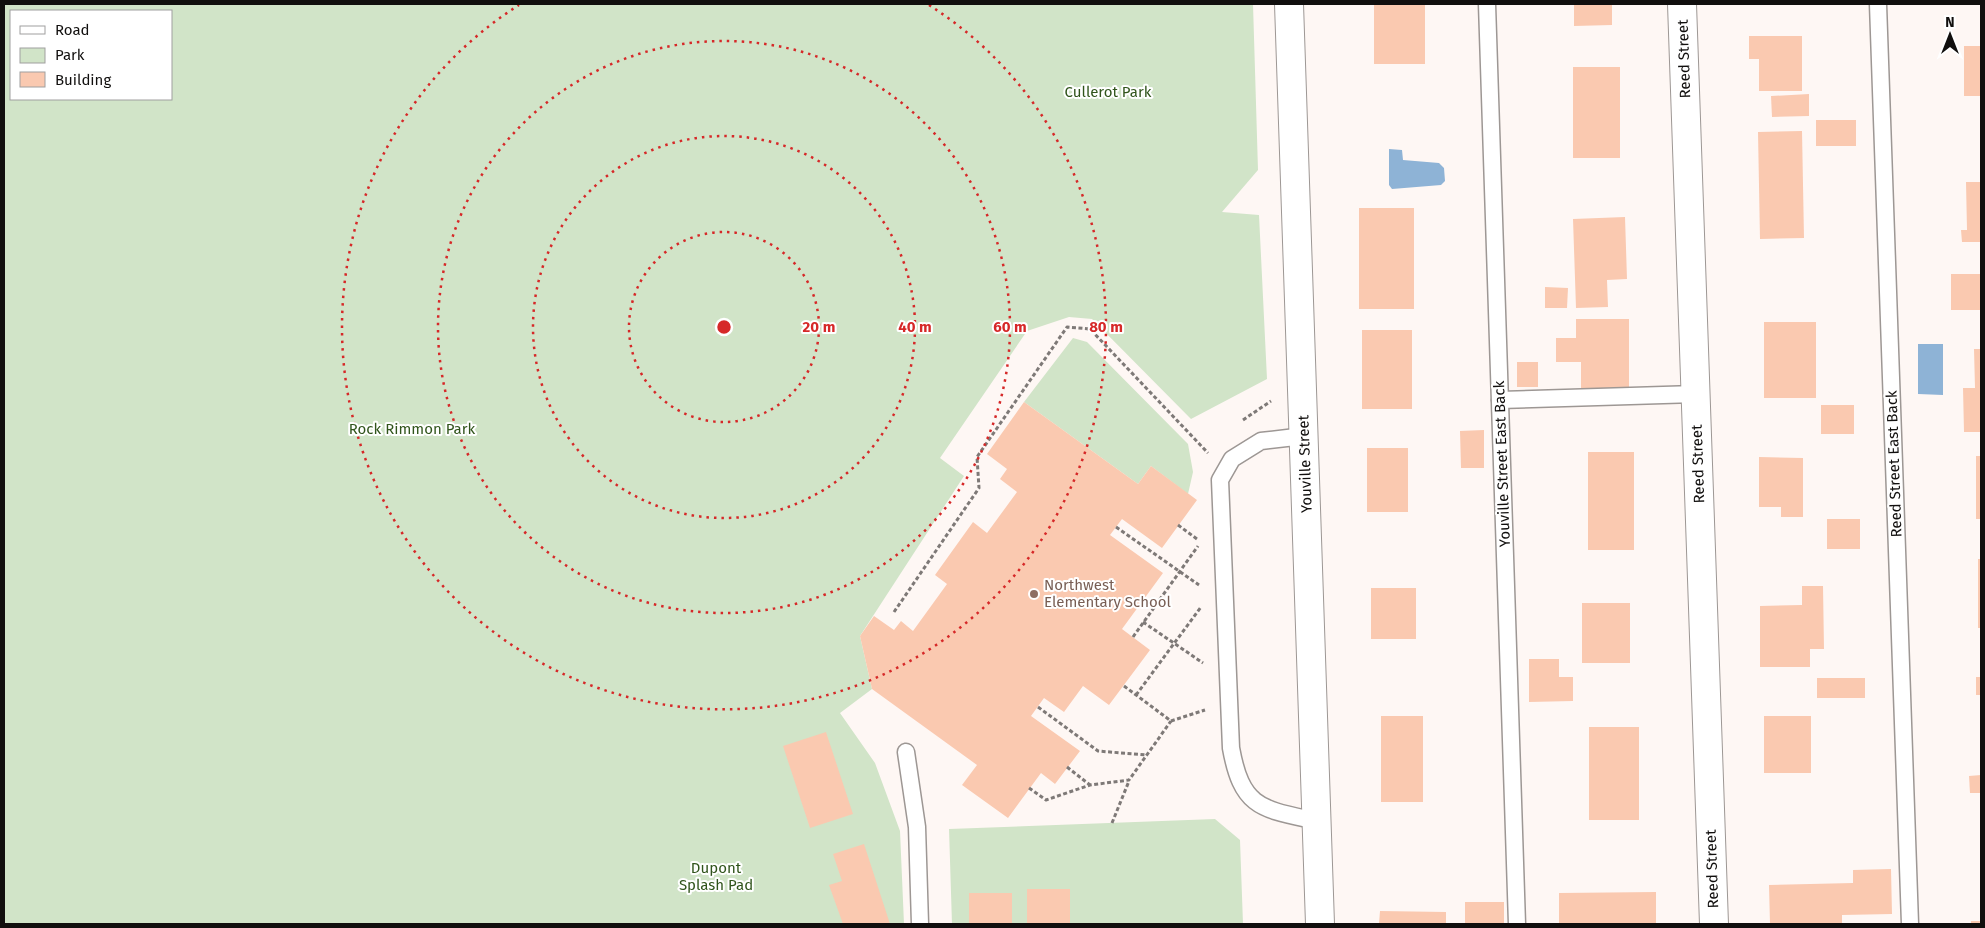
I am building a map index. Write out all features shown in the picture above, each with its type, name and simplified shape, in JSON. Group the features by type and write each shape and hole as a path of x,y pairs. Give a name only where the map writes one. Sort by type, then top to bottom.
{"street":[{"name":"Youville Street","path":"1289,4 1320,924"},
{"name":"Reed Street","path":"1682,4 1714,924"}],"lane":[{"name":"Youville Street East Back","path":"1487,4 1517,924"},
{"name":"Reed Street East Back","path":"1878,4 1910,924"},
{"path":"1500,400 1696,394"},
{"path":"1304,436 1261,441 1232,459 1220,480 1231,748 1236,774 1252,799 1268,810 1317,821"},
{"path":"906,752 917,827 920,924"}],"path":[{"path":"894,612 979,488 977,457 1067,327 1090,329 1225,472"},
{"path":"1116,526 1201,586"},
{"path":"1133,637 1200,542 1178,526"},
{"path":"1136,695 1202,605"},
{"path":"1143,622 1203,663"},
{"path":"1124,686 1171,721"},
{"path":"1038,707 1098,751 1146,755"},
{"path":"1112,823 1129,780 1171,721 1206,710"},
{"path":"1068,767 1090,785"},
{"path":"1029,788 1046,800 1090,785 1129,780"}],"green space":[{"name":"Rock Rimmon Park","path":"4,4 1253,4 1258,170 1222,212 1259,215 1267,379 1191,419 1092,319 1069,317 1027,331 940,458 964,476 860,636 872,689 840,713 875,763 900,831 904,924 4,924"},
{"path":"1073,338 1087,342 1188,444 1193,472 1188,494 1151,466 1138,484 1024,402"},
{"path":"1215,819 1240,840 1243,924 952,924 949,829"}],"water":[{"path":"1389,149 1402,150 1403,160 1439,163 1444,168 1445,181 1441,185 1392,189 1389,185"},
{"path":"1918,344 1943,344 1943,395 1918,394"}],"building":[{"path":"1374,4 1425,4 1425,64 1374,64"},
{"path":"1574,4 1612,4 1612,25 1574,26"},
{"path":"1749,36 1802,36 1802,91 1759,91 1759,59 1749,59"},
{"path":"1964,46 1981,46 1981,96 1964,96"},
{"path":"1573,67 1620,67 1620,158 1573,158"},
{"path":"1809,94 1809,116 1772,117 1771,96"},
{"path":"1816,120 1856,120 1856,146 1816,146"},
{"path":"1802,131 1804,238 1760,239 1758,132"},
{"path":"1966,182 1981,182 1981,242 1962,242 1961,230 1967,230"},
{"path":"1359,208 1414,208 1414,309 1359,309"},
{"path":"1625,217 1627,279 1607,280 1608,307 1576,308 1573,219"},
{"path":"1951,274 1981,274 1981,310 1951,310"},
{"path":"1545,287 1568,288 1567,308 1545,308"},
{"path":"1576,319 1629,319 1629,389 1581,389 1581,362 1556,362 1556,338 1576,338"},
{"path":"1764,322 1816,322 1816,398 1764,398"},
{"path":"1362,330 1412,330 1412,409 1362,409"},
{"path":"1974,349 1981,349 1981,432 1964,432 1963,388 1975,388"},
{"path":"1517,362 1538,362 1538,387 1517,387"},
{"path":"1024,402 1138,484 1151,466 1197,500 1162,548 1122,519 1110,535 1163,573 1122,629 1150,650 1109,705 1083,686 1064,712 1044,698 1031,716 1080,751 1055,784 1041,773 1008,818 962,785 977,765 872,689 860,636 874,616 894,630 901,621 913,631 947,584 935,575 973,522 987,533 1017,492 1000,479 1007,469 987,454"},
{"path":"1821,405 1854,405 1854,434 1821,434"},
{"path":"1484,430 1484,468 1461,468 1460,431"},
{"path":"1367,448 1408,448 1408,512 1367,512"},
{"path":"1588,452 1634,452 1634,550 1588,550"},
{"path":"1976,456 1981,456 1981,519 1976,519"},
{"path":"1759,457 1803,458 1803,517 1781,517 1781,507 1759,507"},
{"path":"1827,519 1860,519 1860,549 1827,549"},
{"path":"1978,559 1981,559 1981,628 1978,628"},
{"path":"1802,586 1823,586 1824,649 1810,649 1810,667 1760,667 1760,606 1802,605"},
{"path":"1371,588 1416,588 1416,639 1371,639"},
{"path":"1582,603 1630,603 1630,663 1582,663"},
{"path":"1529,659 1559,659 1559,677 1573,677 1573,701 1529,702"},
{"path":"1976,677 1981,677 1981,695 1976,695"},
{"path":"1817,678 1865,678 1865,698 1817,698"},
{"path":"1381,716 1423,716 1423,802 1381,802"},
{"path":"1764,716 1811,716 1811,773 1764,773"},
{"path":"1589,727 1639,727 1639,820 1589,820"},
{"path":"826,732 853,814 810,828 783,746"},
{"path":"1981,775 1981,793 1970,793 1969,776"},
{"path":"864,844 890,924 843,924 829,885 842,881 833,854"},
{"path":"1891,869 1892,914 1842,915 1842,924 1770,924 1769,885 1853,883 1853,870"},
{"path":"1027,889 1070,889 1070,924 1027,924"},
{"path":"1656,892 1656,924 1559,924 1559,893"},
{"path":"969,893 1012,893 1012,924 969,924"},
{"path":"1465,902 1504,902 1504,924 1465,924"},
{"path":"1380,911 1446,912 1446,924 1379,924"},
{"path":"1971,921 1981,921 1981,924 1971,924"}],"place":[{"name":"Northwest Elementary School","path":"1034,594"}],"park label":[{"name":"Cullerot Park","path":"1108,92"},
{"name":"Dupont Splash Pad","path":"716,876"}]}
